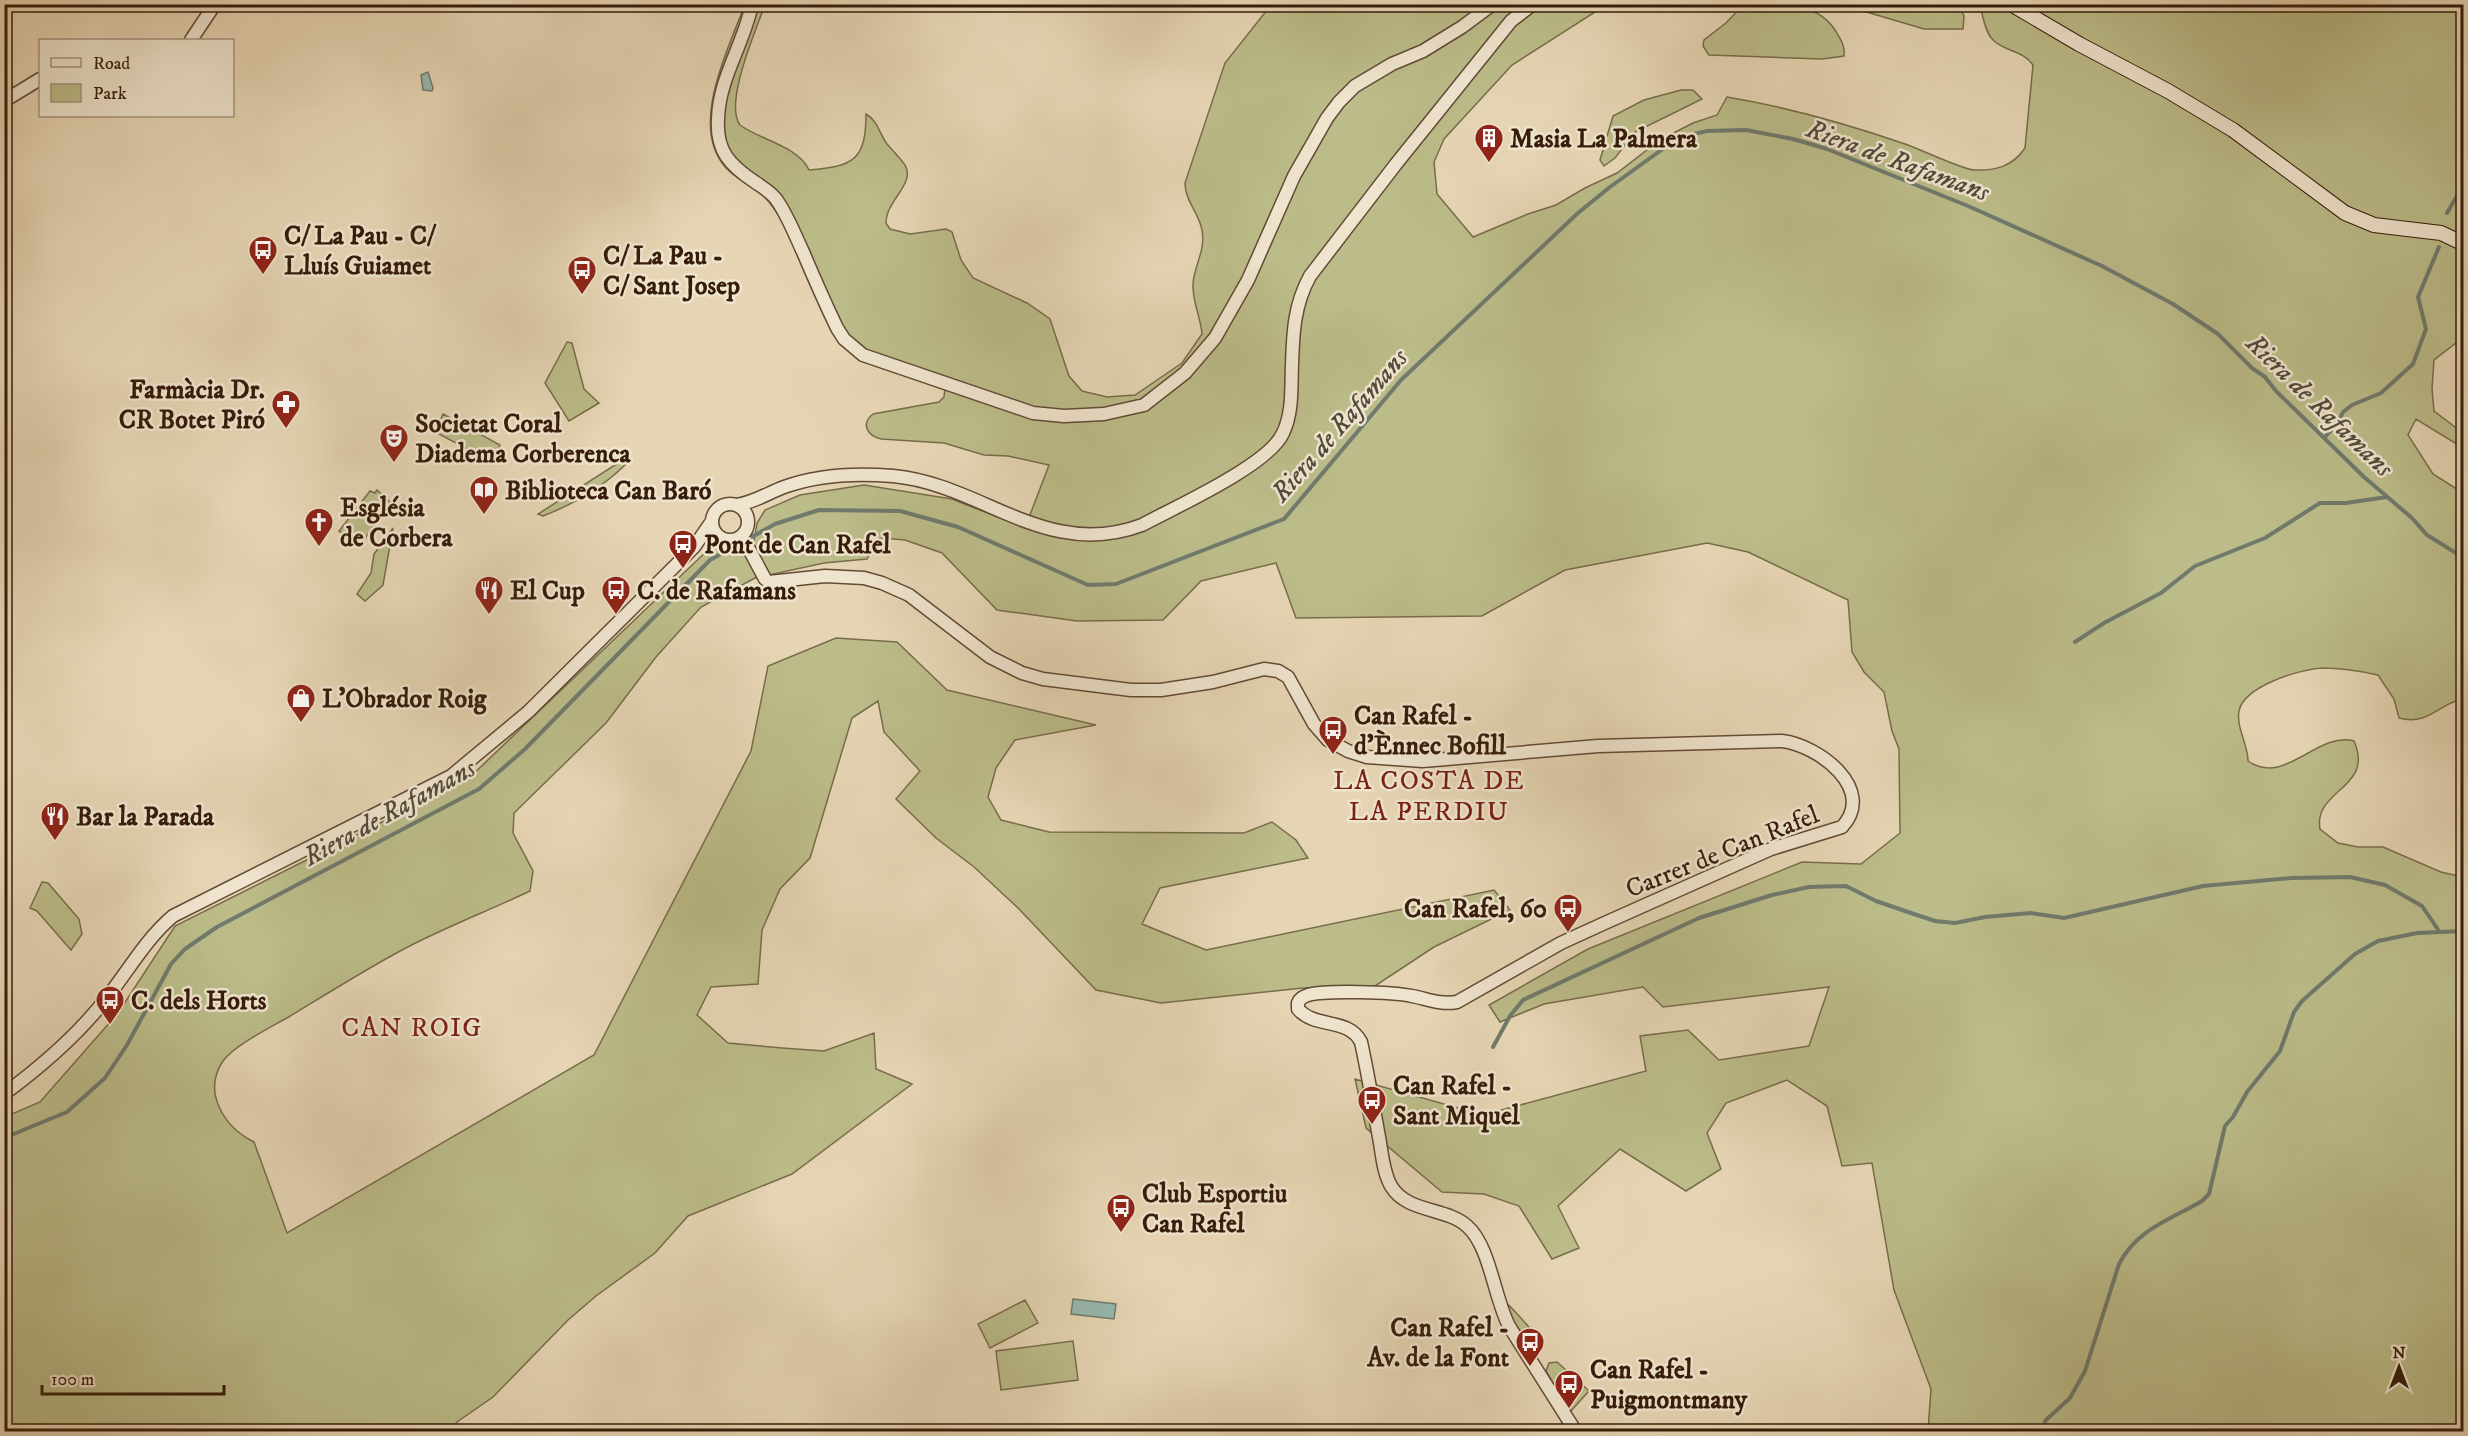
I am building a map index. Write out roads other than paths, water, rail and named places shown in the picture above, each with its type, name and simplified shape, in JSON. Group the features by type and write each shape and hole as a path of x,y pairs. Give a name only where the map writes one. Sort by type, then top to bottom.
{"main road":[{"path":"2011,4 2079,44 2168,90 2233,130 2345,213 2374,225 2441,233 2463,244"}],"street":[{"path":"191,39 215,4"},
{"path":"752,4 748,21 722,90 718,135 727,160 775,197 844,339 863,355 888,364 1033,413 1064,416 1104,414 1144,405 1185,373 1215,338 1248,280 1294,176 1326,117 1355,86 1392,64 1423,51 1462,27 1493,4"},
{"path":"4,1094 52,1055 86,1021 145,944 172,916 450,776 528,712 694,547 721,506 737,505 759,499 784,487 836,477 894,476 927,481 1023,521 1068,533 1100,535 1142,525 1247,468 1272,450 1286,425 1296,309 1300,293 1310,276 1511,21 1533,4"},
{"path":"4,101 39,80"},
{"path":"694,547 723,538 745,527 759,499"},
{"path":"737,505 744,510 745,527"},
{"path":"712,521 713,530 723,538"},
{"name":"Carrer de Can Rafel","path":"745,527 758,567 765,579 777,582 803,577 846,576 882,583 909,595 990,657 1022,673 1043,679 1131,690 1161,690 1212,682 1264,669 1278,671 1288,677 1314,724 1328,740 1348,751 1367,757 1423,761 1598,746 1782,741 1797,742 1812,749 1835,767 1851,793 1853,807 1850,818 1842,827 1771,849 1607,922 1561,943 1457,1002 1446,1005 1412,996 1323,993 1305,996 1298,1003 1298,1009 1308,1017 1340,1025 1357,1035 1361,1042 1385,1166 1392,1186 1405,1200 1453,1217 1467,1225 1474,1233 1487,1259 1500,1309 1576,1431"}],"water":[{"path":"428,72 432,91 423,90 421,75"},
{"path":"1073,1299 1116,1304 1114,1319 1071,1314"}],"waterway":[{"name":"Riera de Rafamans","path":"4,1138 67,1112 105,1078 127,1045 171,964 185,949 217,927 479,789 525,749 710,560 775,524 819,510 900,511 958,527 1088,585 1116,584 1284,519 1401,380 1578,213 1678,138 1707,131 1746,130 1793,139 1827,149 1968,206 2102,266 2173,304 2218,334 2252,368 2265,377 2276,391 2364,477 2412,518 2427,535 2464,558"},
{"path":"2447,213 2464,184"},
{"path":"2325,437 2338,423 2343,412 2352,405 2381,393 2413,364 2426,329 2418,297 2439,247"},
{"path":"2075,642 2104,623 2161,593 2195,566 2265,538 2320,503 2346,503 2387,497"},
{"path":"1493,1047 1510,1016 1523,1000 1699,918 1772,895 1809,887 1846,886 1876,901 1908,912 1935,921 1955,923 1985,917 2031,913 2064,918 2203,886 2292,878 2350,877 2385,885 2422,906 2439,931"},
{"path":"2040,1432 2046,1420 2070,1398 2085,1371 2119,1264 2126,1252 2155,1226 2202,1201 2209,1194 2225,1126 2233,1117 2247,1092 2280,1051 2294,1012 2302,1001 2355,954 2378,941 2417,933 2464,931"}],"place":[{"name":"Masia La Palmera","path":"1489,164"},
{"name":"C/ La Pau - C/ Lluís Guiamet","path":"263,276"},
{"name":"C/ La Pau - C/ Sant Josep","path":"582,296"},
{"name":"Farmàcia Dr. CR Botet Piró","path":"286,430"},
{"name":"Societat Coral Diadema Corberenca","path":"394,464"},
{"name":"Biblioteca Can Baró","path":"484,516"},
{"name":"Església de Corbera","path":"319,548"},
{"name":"Pont de Can Rafel","path":"683,570"},
{"name":"El Cup","path":"489,616"},
{"name":"C. de Rafamans","path":"616,616"},
{"name":"L'Obrador Roig","path":"301,724"},
{"name":"Can Rafel - d'Ènnec Bofill","path":"1333,756"},
{"name":"Bar la Parada","path":"55,842"},
{"name":"Can Rafel, 60","path":"1568,934"},
{"name":"C. dels Horts","path":"110,1026"},
{"name":"Can Rafel - Sant Miquel","path":"1372,1126"},
{"name":"Club Esportiu Can Rafel","path":"1121,1234"},
{"name":"Can Rafel - Av. de la Font","path":"1530,1368"},
{"name":"Can Rafel - Puigmontmany","path":"1569,1410"}],"district":[{"name":"LA COSTA DE LA PERDIU","path":"1429,796"},
{"name":"CAN ROIG","path":"412,1027"}]}
